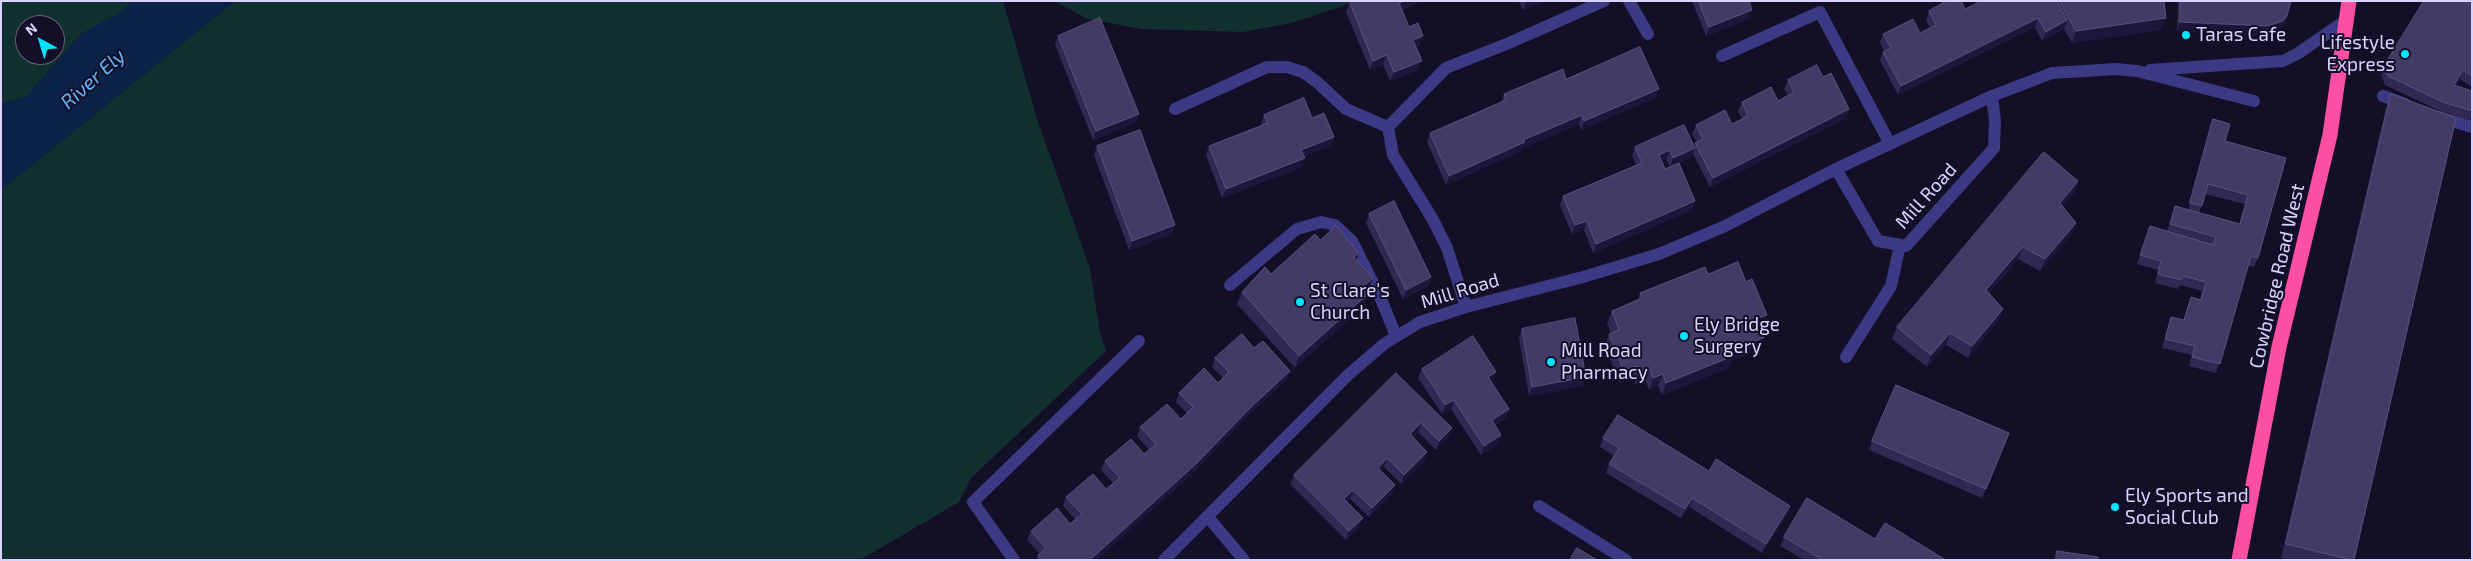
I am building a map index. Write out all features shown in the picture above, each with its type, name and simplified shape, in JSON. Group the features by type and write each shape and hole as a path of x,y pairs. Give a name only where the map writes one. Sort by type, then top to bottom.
{"highway":[{"name":"Cowbridge Road West","path":"2239,560 2279,347 2330,135 2348,19 2349,1"}],"street":[{"path":"1388,127 1446,68 1509,43 1604,1"},
{"path":"1629,1 1648,34"},
{"path":"1722,56 1820,12 1890,144"},
{"name":"Mill Road","path":"1164,560 1348,375 1396,336 1420,322 1466,306 1583,277 1660,254 1723,226 1836,169 1992,96 2052,73 2283,61 2297,54 2348,19"},
{"path":"1175,109 1267,66 1287,67 1310,77 1346,109 1388,127"},
{"name":"Mill Road","path":"2137,70 2254,101"},
{"name":"Mill Road","path":"1836,169 1878,241 1906,246 1994,148 1992,96"},
{"path":"2383,96 2472,127"},
{"path":"1388,127 1393,155 1432,218 1447,248 1466,306"},
{"path":"1230,285 1297,229 1321,222 1335,225 1352,241 1396,336"},
{"path":"1846,357 1891,286 1900,245"},
{"path":"1014,560 973,502 1139,341"},
{"path":"1539,506 1626,560"},
{"path":"1208,517 1244,560"}],"green space":[{"path":"1,1 133,1 120,13 81,34 65,52 65,15 15,15 15,65 54,65 26,97 1,103"},
{"path":"235,1 1003,1 1038,122 1090,268 1100,333 1106,351 971,478 959,502 860,560 1,560 1,190"},
{"path":"1054,1 1357,1 1292,23 1243,32 1142,29 1088,19"}],"water":[{"name":"River Ely","path":"133,1 235,1 1,190 1,103 26,97 54,65 65,65 65,52 81,34 120,13"}],"building":[{"path":"1353,1 1404,1 1399,3 1409,27 1418,23 1423,36 1413,40 1422,61 1394,72 1387,55 1373,61 1350,3"},
{"path":"1699,1 1749,1 1752,10 1709,27"},
{"path":"1947,1 1961,1 1965,9 1982,1 2057,1 2067,20 2046,32 2038,18 1901,86 1883,52 1891,48 1883,34 1913,19 1920,33 1936,25 1929,11"},
{"path":"2060,1 2164,1 2166,18 2076,31"},
{"path":"2181,1 2291,1 2287,16 2283,21 2267,26 2180,22"},
{"path":"2424,1 2472,1 2472,76 2463,70 2454,85 2472,91 2472,111 2443,102 2388,76 2384,66"},
{"path":"1100,18 1139,114 1096,131 1058,36"},
{"path":"1640,47 1659,89 1584,121 1582,115 1523,140 1525,142 1449,176 1430,133 1506,100 1504,94 1563,69 1566,79"},
{"path":"1817,65 1823,77 1831,73 1849,109 1713,178 1695,143 1703,139 1696,125 1725,110 1732,124 1748,116 1742,102 1771,87 1778,101 1794,93 1788,80"},
{"path":"2391,94 2456,118 2354,560 2352,560 2286,544"},
{"path":"1304,98 1312,118 1324,113 1334,137 1301,150 1305,158 1226,189 1209,146 1268,123 1264,115"},
{"path":"2213,119 2230,124 2225,141 2286,158 2258,258 2251,256 2220,364 2192,357 2195,346 2165,339 2171,317 2184,320 2191,297 2201,300 2206,282 2183,276 2181,280 2158,274 2161,261 2140,255 2150,226 2213,245 2216,237 2170,224 2175,206 2240,224 2248,195 2208,184 2202,206 2190,203"},
{"path":"1684,125 1695,148 1673,158 1670,150 1659,155 1665,169 1679,163 1695,201 1596,244 1587,221 1575,225 1563,196 1642,163 1635,147"},
{"path":"1140,130 1175,225 1132,241 1097,146"},
{"path":"2044,152 2078,181 2060,203 2076,223 2045,259 2023,247 2002,271 1986,290 2003,309 1972,346 1950,333 1931,355 1897,327"},
{"path":"1394,201 1431,277 1406,290 1369,214"},
{"name":"St Clare's Church","path":"1336,226 1359,253 1354,257 1373,278 1362,288 1368,294 1299,356 1242,292 1265,267 1271,274 1315,234 1320,240"},
{"name":"Ely Bridge Surgery","path":"1738,262 1746,282 1752,279 1767,315 1757,318 1765,337 1730,351 1733,356 1666,383 1663,374 1653,378 1649,368 1640,373 1637,366 1624,371 1609,334 1619,330 1612,311 1642,298 1640,293 1705,267 1708,274"},
{"name":"Mill Road Pharmacy","path":"1575,318 1586,377 1532,387 1522,329"},
{"path":"1242,334 1254,348 1263,341 1290,371 1250,408 1198,462 1090,560 1041,560 1038,555 1046,548 1031,531 1057,508 1070,524 1082,514 1066,497 1093,474 1106,489 1120,478 1105,461 1131,439 1144,454 1156,444 1140,427 1167,404 1181,419 1193,407 1179,393 1204,368 1218,383 1229,372 1215,358"},
{"path":"1473,336 1496,372 1488,377 1509,409 1492,420 1501,435 1484,446 1454,400 1445,405 1422,369"},
{"path":"1396,373 1452,428 1439,441 1421,423 1410,434 1427,452 1404,475 1387,458 1378,468 1395,485 1372,508 1353,490 1344,499 1363,518 1349,531 1294,475"},
{"path":"1896,385 2009,433 1986,489 1872,441"},
{"path":"1618,415 1709,471 1716,459 1790,506 1766,544 1692,498 1685,509 1609,464 1619,448 1603,438"},
{"path":"1807,498 1875,539 1885,523 1946,560 1823,560 1784,537"},
{"path":"1577,548 1597,560 1570,560"},
{"path":"2057,551 2098,557 2098,560 2056,560"}],"place":[{"name":"Taras Cafe","path":"2186,35"},
{"name":"Lifestyle Express","path":"2405,54"},
{"name":"St Clare's Church","path":"1300,302"},
{"name":"Ely Bridge Surgery","path":"1684,336"},
{"name":"Mill Road Pharmacy","path":"1551,362"},
{"name":"Ely Sports and Social Club","path":"2115,507"}]}
